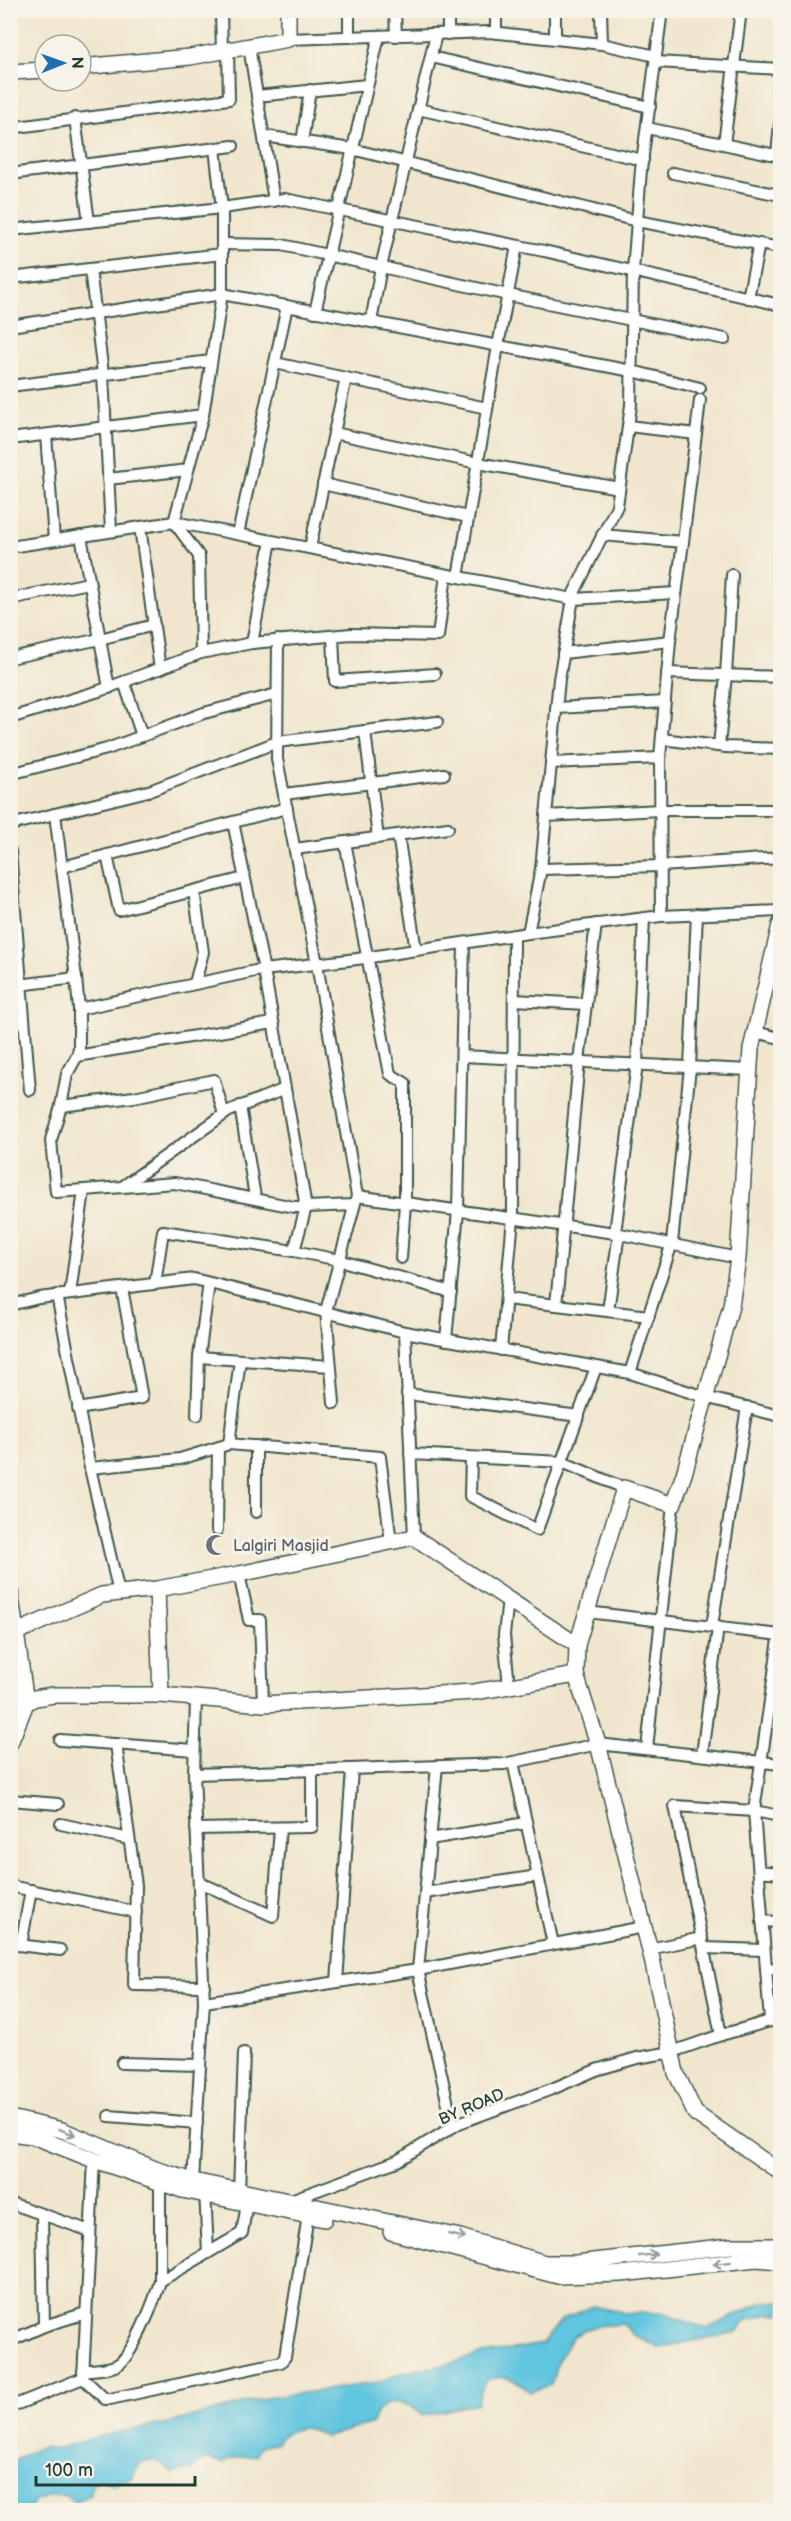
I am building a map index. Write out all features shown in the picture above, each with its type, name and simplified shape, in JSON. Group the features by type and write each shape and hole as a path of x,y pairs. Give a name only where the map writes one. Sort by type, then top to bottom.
{"street":[{"path":"10,128 229,99 221,10"},
{"path":"288,10 288,39"},
{"path":"349,10 350,37"},
{"path":"395,10 396,36"},
{"path":"448,10 448,34"},
{"path":"496,10 496,33"},
{"path":"555,10 555,39"},
{"path":"601,10 602,44"},
{"path":"528,933 541,869 556,708 573,599 616,506 619,488 631,405 633,271 642,160 662,10"},
{"path":"724,144 741,10"},
{"path":"93,66 190,57 288,39 496,33 602,44 656,59 780,69"},
{"path":"371,322 381,267 436,34"},
{"path":"315,312 379,36"},
{"path":"249,46 274,201"},
{"path":"431,57 650,107"},
{"path":"10,72 33,71"},
{"path":"257,96 367,86"},
{"path":"302,142 310,90"},
{"path":"418,109 642,160"},
{"path":"75,118 89,222"},
{"path":"647,128 778,155 780,124"},
{"path":"264,136 352,149 637,221 780,248"},
{"path":"10,174 233,146"},
{"path":"174,522 203,414 222,294 222,208 216,148"},
{"path":"672,173 780,195"},
{"path":"10,230 222,208 285,199 517,246 780,305"},
{"path":"748,298 759,244"},
{"path":"10,278 90,269 222,249 282,245 508,295 725,339"},
{"path":"458,577 517,246"},
{"path":"90,269 103,374 111,531"},
{"path":"10,326 222,294 632,371 700,388"},
{"path":"238,534 287,306"},
{"path":"10,386 212,361"},
{"path":"275,363 487,408"},
{"path":"310,548 346,378"},
{"path":"661,916 660,758 670,641 700,400"},
{"path":"10,439 203,414"},
{"path":"628,426 696,434"},
{"path":"334,433 478,464 619,488"},
{"path":"46,435 54,540"},
{"path":"108,479 188,470"},
{"path":"323,484 468,517"},
{"path":"174,522 199,556 201,653"},
{"path":"10,547 174,522 573,599 676,593"},
{"path":"140,527 160,669"},
{"path":"602,535 683,542"},
{"path":"81,536 109,688"},
{"path":"252,643 271,540"},
{"path":"719,746 732,574"},
{"path":"10,718 109,688 201,653 252,643 351,634 438,636 446,575"},
{"path":"10,599 89,583"},
{"path":"10,658 154,625"},
{"path":"333,636 335,681 435,674"},
{"path":"278,640 277,759 317,964 355,1201 326,1311 334,1403"},
{"path":"563,653 670,641"},
{"path":"667,673 780,677"},
{"path":"124,682 142,736"},
{"path":"10,774 107,749 204,713 278,694"},
{"path":"556,708 665,702"},
{"path":"10,825 152,790 277,742 437,722"},
{"path":"365,731 378,838"},
{"path":"662,739 719,746 780,749"},
{"path":"551,763 660,758"},
{"path":"284,794 444,774"},
{"path":"62,867 287,808"},
{"path":"546,816 660,810 780,810"},
{"path":"55,814 79,1009 77,1056 67,1074 51,1140 56,1192 175,1183 255,1197 294,1207 355,1201 405,1203 617,1233 738,1258"},
{"path":"233,822 264,970 306,1207 294,1251"},
{"path":"295,849 448,828"},
{"path":"398,835 416,950"},
{"path":"345,842 390,1074 405,1083 405,1203 401,1258"},
{"path":"10,850 30,1090"},
{"path":"107,855 119,910 244,878"},
{"path":"541,869 661,866 780,858"},
{"path":"194,891 203,952 195,983"},
{"path":"79,1009 264,970 528,933 661,916 780,911"},
{"path":"630,1372 672,1243 690,1067 697,914"},
{"path":"608,1311 637,1064 645,918"},
{"path":"556,1305 579,1061 596,924"},
{"path":"647,1749 673,1505 731,1306 738,1258 750,1070 755,1032 780,925"},
{"path":"501,1350 513,1218 514,935"},
{"path":"446,1340 458,1211 464,943"},
{"path":"10,986 76,978"},
{"path":"514,1000 586,1004"},
{"path":"77,1056 273,1023"},
{"path":"755,1032 780,1038"},
{"path":"462,1056 750,1070"},
{"path":"61,1106 134,1097 214,1080 224,1114"},
{"path":"122,1187 224,1114 285,1089"},
{"path":"240,1106 255,1197"},
{"path":"70,1294 84,1190"},
{"path":"155,1284 163,1231 339,1260 451,1292"},
{"path":"10,1305 57,1295 194,1279 405,1332 630,1372 705,1397 780,1416"},
{"path":"197,1414 199,1357 209,1283"},
{"path":"78,1409 142,1398 122,1288"},
{"path":"57,1295 90,1468 119,1593"},
{"path":"506,1299 650,1316"},
{"path":"405,1332 414,1537"},
{"path":"199,1357 330,1366"},
{"path":"217,1530 224,1446 240,1360"},
{"path":"471,1458 470,1496 537,1530 596,1367"},
{"path":"407,1394 579,1416"},
{"path":"702,1755 716,1627 747,1407"},
{"path":"90,1468 180,1460 224,1446 256,1446 380,1457 391,1542"},
{"path":"256,1446 256,1512"},
{"path":"410,1454 562,1462 624,1488 673,1505"},
{"path":"624,1488 577,1645 576,1675 598,1744 644,1927 676,2073 694,2113 780,2172"},
{"path":"14,1634 102,1595 157,1589 239,1574 414,1537 577,1645"},
{"path":"239,1574 249,1620 260,1620 263,1704"},
{"path":"157,1589 162,1695"},
{"path":"10,1590 14,1634 26,1703 10,1743"},
{"path":"508,1599 504,1635 509,1686"},
{"path":"586,1612 780,1634 776,1690 761,1762 754,1811 764,1950 775,2021"},
{"path":"26,1703 35,1698 53,1695 162,1695 263,1704 474,1692 576,1675"},
{"path":"196,1698 194,1774 204,1986 197,2123 208,2253"},
{"path":"60,1740 194,1750"},
{"path":"116,1744 136,1885 134,1985 204,1986"},
{"path":"194,1774 513,1762 598,1744 780,1764"},
{"path":"513,1762 553,1944"},
{"path":"437,1766 418,1970 453,2127"},
{"path":"337,1982 352,1769"},
{"path":"196,1828 312,1827 312,1770"},
{"path":"10,1800 58,1804"},
{"path":"721,2035 675,1806 754,1811 780,1816"},
{"path":"430,1839 526,1823"},
{"path":"61,1824 129,1839"},
{"path":"199,1882 273,1916 280,1828"},
{"path":"759,1872 780,1873"},
{"path":"425,1893 538,1876"},
{"path":"10,1886 135,1912"},
{"path":"31,1890 16,1944 60,1950"},
{"path":"762,1921 780,1922"},
{"path":"204,2002 418,1970 644,1927"},
{"path":"649,1949 703,1943 764,1950"},
{"path":"766,1968 780,1970"},
{"name":"BY ROAD","path":"287,2201 398,2161 453,2127 596,2070 637,2058 672,2052 721,2035 775,2021"},
{"path":"160,2281 242,2233 244,2053"},
{"path":"123,2062 200,2065"},
{"path":"109,2116 197,2123"},
{"path":"10,2118 62,2130 145,2166 201,2187 308,2216 390,2232 558,2276 621,2274 756,2259 780,2261"},
{"path":"10,2133 33,2136 160,2183 201,2187"},
{"path":"94,2160 83,2374 105,2398 110,2399 281,2362 285,2357 308,2216"},
{"path":"10,2407 83,2374 121,2362 151,2310 160,2281 160,2183"},
{"path":"243,2197 287,2201 468,2239 545,2263 576,2263 730,2246 780,2246"},
{"path":"10,2203 90,2231"},
{"path":"42,2214 44,2326"},
{"path":"10,2341 44,2326 86,2313"}],"water":[{"path":"780,2301 780,2314 768,2314 745,2321 737,2332 659,2348 633,2335 623,2324 589,2328 574,2337 562,2353 551,2385 530,2392 510,2379 500,2377 488,2379 480,2391 478,2403 422,2416 407,2405 389,2404 378,2410 371,2424 337,2434 325,2437 312,2430 300,2428 288,2433 277,2443 259,2447 256,2455 229,2459 221,2464 208,2459 197,2463 193,2469 172,2473 157,2461 144,2461 139,2463 133,2477 113,2485 101,2480 92,2484 91,2495 74,2502 65,2495 51,2496 35,2501 30,2510 11,2510 11,2464 30,2451 46,2447 53,2450 96,2437 173,2422 266,2398 375,2383 402,2373 453,2363 477,2355 542,2344 561,2320 593,2306 627,2313 662,2313 707,2329 763,2302"}],"place":[{"name":"Lalgiri Masjid","path":"216,1545"}]}
